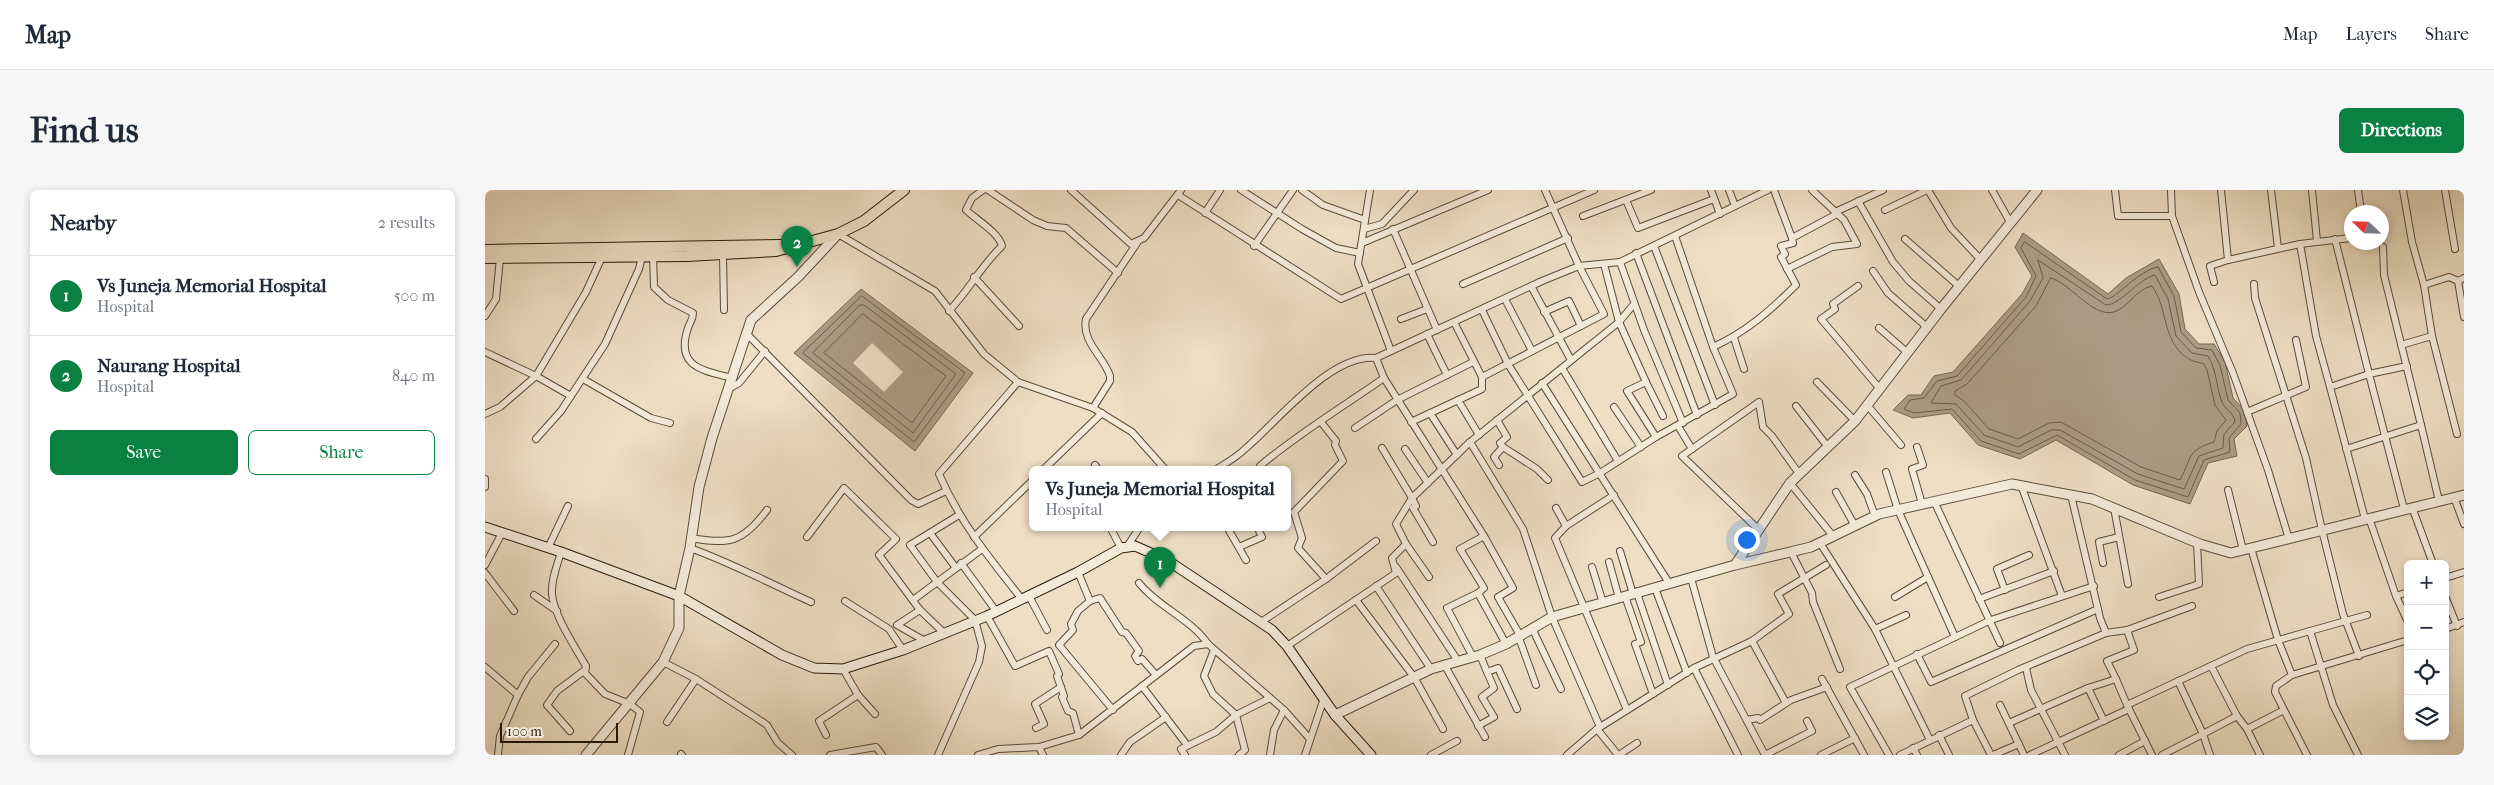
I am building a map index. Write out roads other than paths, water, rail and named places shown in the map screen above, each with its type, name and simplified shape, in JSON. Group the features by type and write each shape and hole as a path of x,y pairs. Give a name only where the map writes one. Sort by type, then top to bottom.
{"main road":[{"path":"485,250 650,254 764,253 784,250 838,234 864,221 899,191"},
{"path":"485,258 602,256 784,245 789,247"}],"street":[{"path":"949,311 964,294 974,277 1002,246 1001,240 993,232 966,210 972,198 983,190"},
{"path":"987,190 1033,220 1047,226 1066,228 1118,273"},
{"path":"1071,190 1131,244 1137,243"},
{"path":"1205,213 1220,190"},
{"path":"1241,190 1336,248 1360,253"},
{"path":"1255,246 1293,190"},
{"path":"1302,190 1323,205 1365,220"},
{"path":"1370,190 1358,264 1391,351"},
{"path":"1364,229 1382,224 1414,190"},
{"path":"1362,243 1488,190"},
{"path":"1482,377 1604,314 1579,266 1545,190"},
{"path":"1583,216 1651,190"},
{"path":"1711,190 1720,214"},
{"path":"1729,190 1735,206"},
{"path":"1221,466 1243,451 1320,380 1337,368 1365,357 1376,358 1531,286 1579,266 1620,262 1768,190"},
{"path":"1713,347 1733,338 1759,321 1796,285 1781,257 1785,254 1781,246 1793,243 1775,190"},
{"path":"1787,269 1832,247 1857,244 1843,220 1812,190"},
{"path":"1792,238 1836,213 1883,190"},
{"path":"1885,210 1927,190 1951,228 1981,260"},
{"path":"1992,190 2010,222"},
{"path":"1735,566 1790,483 1855,421 1941,309 2037,190"},
{"path":"2115,190 2118,216 2172,216"},
{"path":"2171,190 2172,216 2199,292 2247,412 2268,470 2289,538"},
{"path":"2221,190 2228,260"},
{"path":"2271,190 2279,248"},
{"path":"2312,190 2317,241"},
{"path":"2358,190 2360,205"},
{"path":"2403,190 2412,242 2425,285 2432,336 2457,434"},
{"path":"2445,190 2455,249"},
{"path":"1093,408 1110,381 1111,376 1084,328 1086,319 1137,243 1144,238 1180,192 1205,213 1341,299 1410,271 1589,191"},
{"path":"1626,200 1637,228 1714,199"},
{"path":"1859,201 1893,262 1909,281 1941,309"},
{"path":"1393,229 1437,330"},
{"path":"586,755 663,662 679,628 679,596 690,548 699,487 751,320 798,277 838,234 921,281 935,291 984,354 1018,382 1093,408 1102,413 1132,432 1162,466"},
{"path":"1482,310 1508,364 1582,482 1600,474 1656,437 1681,425 1733,394 1713,347 1675,236"},
{"path":"1463,284 1568,238"},
{"path":"2214,282 2209,266 2279,248 2344,238"},
{"path":"1905,239 1959,287"},
{"path":"2335,239 2384,437 2408,508 2431,560"},
{"path":"2300,244 2316,336 2346,449 2367,519 2404,613"},
{"path":"1654,246 1715,405"},
{"path":"2383,250 2384,275 2439,501"},
{"path":"1636,253 1697,415"},
{"path":"650,254 653,287 668,300 693,313 685,355 688,360 704,371 732,378"},
{"path":"536,440 583,379 612,331 639,269 650,254"},
{"path":"723,254 724,310"},
{"path":"485,414 500,407 537,376 586,292 602,256"},
{"path":"485,316 496,298 501,258"},
{"path":"1620,262 1681,425 1693,449"},
{"path":"1604,264 1619,322 1663,416"},
{"path":"1873,270 1888,293 1928,328"},
{"path":"974,277 1019,326"},
{"path":"2425,285 2449,277 2461,279 2464,317"},
{"path":"2254,284 2255,298 2307,458 2321,530 2345,621 2359,656"},
{"path":"1531,286 1571,360"},
{"path":"1858,286 1833,304 1835,309 1821,319 1880,389"},
{"path":"1505,299 1532,351"},
{"path":"1545,312 1569,300 1581,326"},
{"path":"1429,578 1406,544 1396,524 1412,498 1479,434 1619,322 1635,304"},
{"path":"1401,319 1427,309"},
{"path":"1411,422 1482,389 1482,377 1454,322"},
{"path":"1879,328 1908,353"},
{"path":"746,332 911,500 918,504 946,491"},
{"path":"1427,334 1447,375"},
{"path":"2401,345 2432,336"},
{"path":"1733,338 1744,370"},
{"path":"2247,412 2306,387 2297,340"},
{"path":"728,389 739,383 765,351"},
{"path":"485,352 537,376 571,396"},
{"path":"1376,358 1384,378 1397,400 1485,536 1513,588 1498,597 1520,637 1536,685"},
{"path":"1355,428 1397,400 1473,362"},
{"path":"2329,386 2369,374 2407,366"},
{"path":"1562,368 1618,461"},
{"path":"1260,466 1281,448 1384,378"},
{"path":"583,379 651,418 670,423"},
{"path":"1018,382 939,474 959,515 982,549 1025,597 1047,630"},
{"path":"1543,382 1669,583"},
{"path":"1646,382 1627,391 1656,437"},
{"path":"1817,382 1855,421"},
{"path":"1458,400 1479,434"},
{"path":"1759,530 1682,456 1759,402 1763,427 1772,436 1800,474"},
{"path":"1867,405 1901,445"},
{"path":"1796,406 1828,447"},
{"path":"1614,407 1641,447"},
{"path":"1047,466 1102,413"},
{"path":"1430,413 1457,454"},
{"path":"1497,420 1507,437 1500,443 1503,447 1537,469 1548,480"},
{"path":"1321,422 1336,442 1335,445 1343,461 1293,512 1302,538 1298,548 1326,579"},
{"path":"2346,449 2421,425"},
{"path":"1470,442 1523,528 1552,617 1599,728 1618,755 1637,743"},
{"path":"1499,465 1494,457 1503,447"},
{"path":"1917,447 1923,465 1912,469 1922,504"},
{"path":"1383,448 1412,498 1416,506 1413,508 1433,542"},
{"path":"1405,449 1428,483"},
{"path":"1886,472 1898,510 1955,637"},
{"path":"1855,475 1867,494 1875,516"},
{"path":"485,479 485,487"},
{"path":"1790,483 1833,536"},
{"path":"974,537 1029,484"},
{"path":"1335,715 1431,669 1476,656 1506,644 1552,617 1669,583 1820,543 1875,516 2012,484 2092,499 2197,543 2231,553 2459,496 2464,524"},
{"path":"2021,485 2062,596"},
{"path":"807,537 844,488 896,539 879,555 920,610 943,632"},
{"path":"2228,490 2278,640 2292,676"},
{"path":"1835,492 1855,526"},
{"path":"1614,494 1566,526 1555,538 1627,710"},
{"path":"2071,495 2098,608 2106,633"},
{"path":"1934,501 1979,599 1991,620 2000,643"},
{"path":"548,548 568,506"},
{"path":"1556,508 1566,526"},
{"path":"2114,508 2128,584"},
{"path":"691,538 715,542 736,539 754,528 767,510"},
{"path":"938,755 979,662 982,646 975,620 937,582 910,545 959,515"},
{"path":"485,526 679,596 782,655 814,668 843,670 903,650 943,632 987,616 1124,548 1135,546 1167,560 1272,630 1287,646 1335,715 1371,755"},
{"path":"1113,531 1124,548"},
{"path":"1124,548 1137,531"},
{"path":"1229,531 1246,560"},
{"path":"1239,547 1262,537 1259,531"},
{"path":"485,565 502,533"},
{"path":"930,533 996,611"},
{"path":"1478,726 1494,717 1482,697 1494,688 1487,672 1447,608 1478,593 1484,588 1459,549 1485,536"},
{"path":"2103,563 2099,542 2119,537"},
{"path":"1261,622 1326,579 1376,541"},
{"path":"1820,543 1875,629 1930,740"},
{"path":"2159,597 2199,584 2197,543"},
{"path":"1287,646 1395,573 1391,558 1406,544"},
{"path":"690,548 734,564 770,585 811,602"},
{"path":"913,600 982,549"},
{"path":"1620,551 1641,642 1635,644 1653,694"},
{"path":"561,552 553,580 552,596 570,639 586,666 585,673 605,694 630,704 639,712 640,718 628,755"},
{"path":"1791,552 1804,578 1840,669"},
{"path":"2005,590 1997,569 2029,554"},
{"path":"1393,562 1458,661"},
{"path":"1609,562 1629,595 1668,684"},
{"path":"1567,755 1599,728 1627,710 1713,657 1751,641 1789,614 1778,594 1826,565"},
{"path":"1592,567 1603,603"},
{"path":"1979,599 2054,571"},
{"path":"1078,572 1090,601"},
{"path":"2449,577 2464,572"},
{"path":"485,573 514,611"},
{"path":"1895,597 1928,577"},
{"path":"1691,578 1713,657 1765,755 1812,731 1807,721"},
{"path":"1139,583 1146,592 1181,617 1214,650 1284,710 1310,739"},
{"path":"1376,586 1431,669"},
{"path":"1889,755 1851,687 1991,620 2094,586"},
{"path":"1655,588 1687,672"},
{"path":"1478,593 1506,644"},
{"path":"2396,596 2404,593"},
{"path":"534,595 557,611"},
{"path":"1113,710 1059,645 1073,630 1071,624 1078,611 1090,601 1100,598 1122,632 1126,633 1139,651 1135,656 1138,661 1142,659 1156,675"},
{"path":"1355,600 1414,677 1443,729"},
{"path":"845,601 889,628 903,650"},
{"path":"2449,605 2457,626"},
{"path":"2019,744 1992,755 1973,720 1965,696 2106,633 2127,630 2192,606"},
{"path":"1917,654 1931,682 2098,608"},
{"path":"920,610 897,625 925,641"},
{"path":"1875,629 1906,615"},
{"path":"987,616 1015,666 1049,651 1059,674 1057,676 1064,696 1062,697 1068,711 1073,713 1079,735"},
{"path":"2030,755 2104,721 2177,681 2247,649 2367,616"},
{"path":"2449,628 2464,622"},
{"path":"1532,628 1561,689"},
{"path":"2127,630 2134,650 2107,661 2152,755"},
{"path":"2310,631 2333,705 2358,755"},
{"path":"1751,641 1786,703"},
{"path":"2307,755 2275,692 2276,686 2292,676 2404,641"},
{"path":"498,755 500,736 518,694 528,677 555,644"},
{"path":"978,755 998,749 1039,747 1079,735 1193,646 1208,644"},
{"path":"1214,650 1204,676 1213,694 1236,716 1245,750 1239,755"},
{"path":"663,662 696,679 767,726 778,743 792,755"},
{"path":"1444,664 1485,737"},
{"path":"2211,666 2260,755"},
{"path":"485,667 518,694"},
{"path":"1487,672 1498,668 1517,709"},
{"path":"1694,668 1738,755"},
{"path":"2026,668 2031,690 2065,755"},
{"path":"570,730 547,705 557,691 585,670"},
{"path":"843,670 858,695 875,714"},
{"path":"667,722 696,679"},
{"path":"1822,679 1864,755"},
{"path":"2009,723 2088,688 2116,679"},
{"path":"2177,681 2203,734 2210,755"},
{"path":"1142,686 1187,745"},
{"path":"1036,728 1044,724 1035,704 1061,687"},
{"path":"1747,720 1758,718 1760,720 1786,703 1827,687"},
{"path":"2088,688 2104,721"},
{"path":"826,735 819,721 858,695"},
{"path":"1185,755 1181,749 1216,732 1236,716 1269,698"},
{"path":"1305,755 1324,698"},
{"path":"2000,705 2024,755"},
{"path":"1270,755 1274,730 1284,710"},
{"path":"2247,729 2284,710"},
{"path":"2162,755 2237,716"},
{"path":"1121,755 1130,742 1166,717"},
{"path":"1900,755 1973,720"},
{"path":"1939,735 1949,755"},
{"path":"1821,755 1855,738"},
{"path":"1431,755 1457,741"},
{"path":"2119,755 2145,741"},
{"path":"830,755 876,747 882,755"},
{"path":"1039,747 1043,755"},
{"path":"1913,748 1917,755"}],"water":[{"path":"2023,233 2108,294 2126,278 2159,259 2179,294 2185,329 2199,344 2214,344 2225,362 2233,398 2244,410 2247,426 2234,439 2237,456 2208,463 2190,504 2133,485 2056,440 2020,459 1978,445 1950,413 1913,418 1893,410 1908,395 1921,395 1934,376 1953,372 2022,294 2032,276 2015,247"},
{"path":"861,289 973,373 915,451 794,353"}],"place":[{"name":"Naurang Hospital","path":"797,267"},
{"name":"Vs Juneja Memorial Hospital","path":"1160,588"}]}
